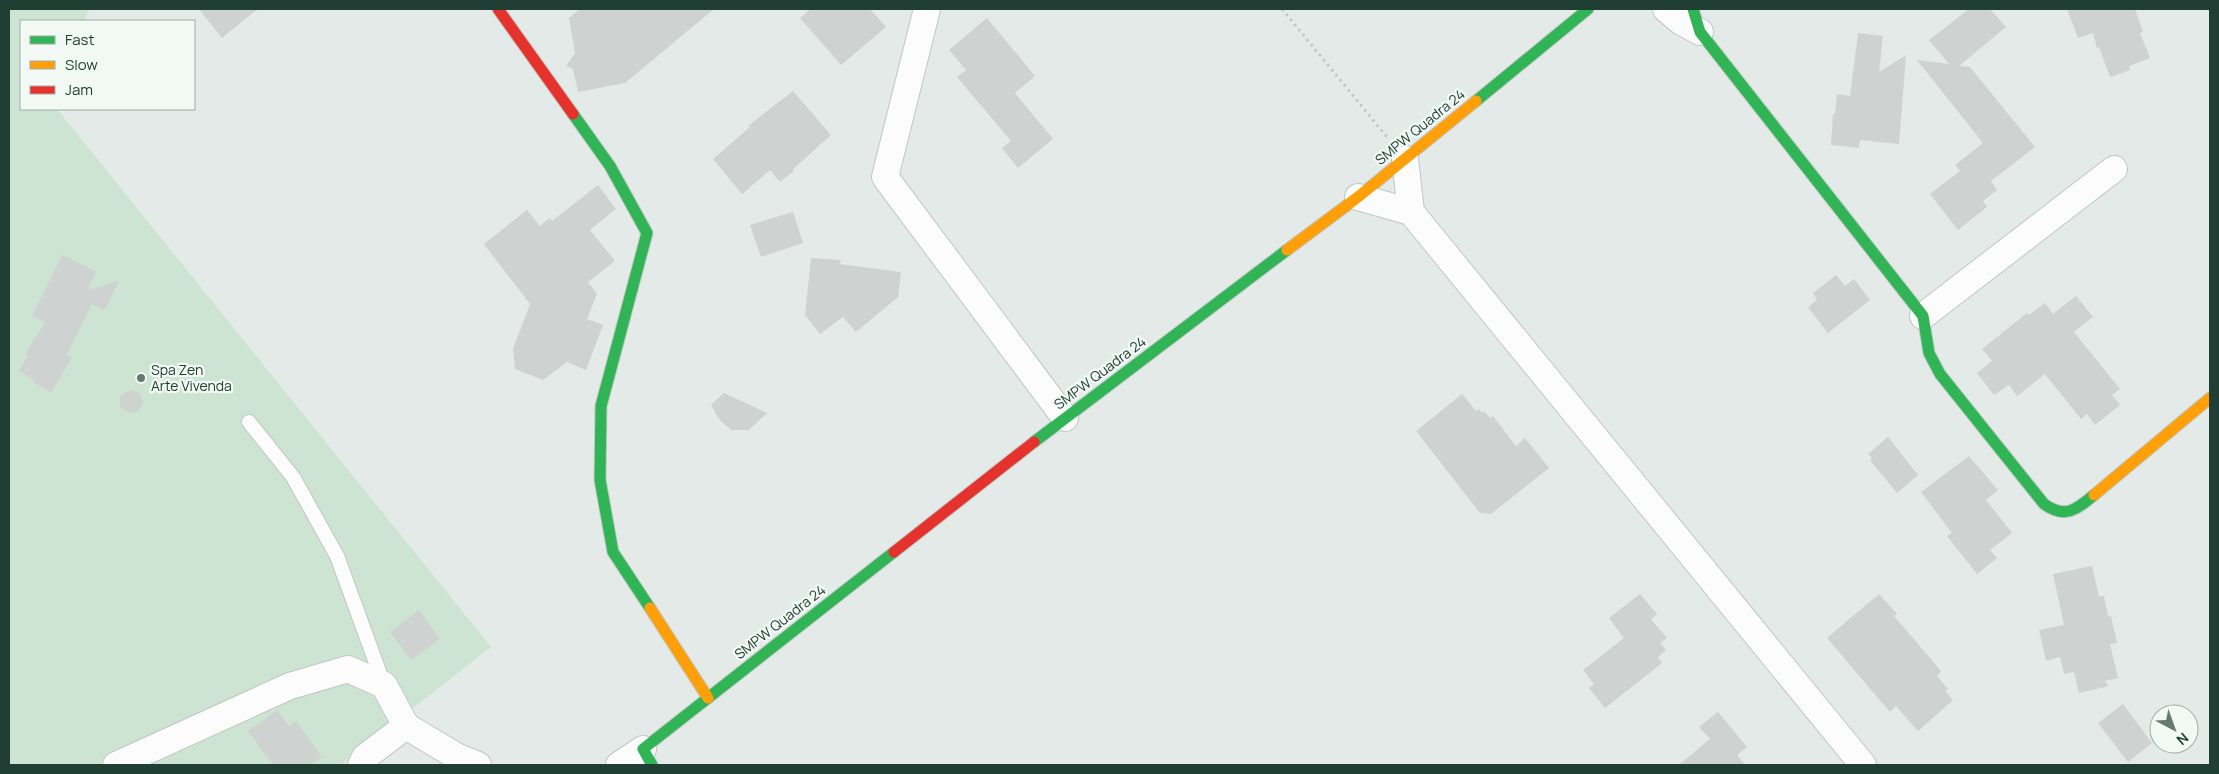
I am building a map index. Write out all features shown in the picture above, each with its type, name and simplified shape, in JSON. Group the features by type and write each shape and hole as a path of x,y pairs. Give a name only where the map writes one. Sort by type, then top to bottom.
{"street":[{"path":"498,9 610,166 647,233 601,406 600,480 613,552 708,698"},
{"path":"927,9 885,177 1065,418"},
{"name":"SMPW Quadra 24","path":"647,757 708,698 1065,418 1358,197 1588,9"},
{"path":"1666,9 1680,21 1696,20 1923,316 1929,353 1940,374 2044,504 2060,514 2069,513 2081,506 2210,398"},
{"path":"1405,159 1411,212 1863,765"},
{"path":"1923,316 2114,169"},
{"path":"1358,197 1411,212"},
{"path":"116,765 298,683 348,669 384,685 406,726 456,756 478,765"},
{"path":"361,765 365,757 406,726"},
{"path":"619,765 647,757"}],"lane":[{"path":"249,422 293,477 337,556 384,685"}],"path":[{"path":"1282,9 1405,159"}],"green space":[{"name":"Spa Zen Arte Vivenda","path":"9,9 89,9 84,20 20,20 20,110 58,110 491,647 340,765 9,765"}],"building":[{"path":"199,9 258,9 222,38"},
{"path":"580,9 714,9 625,83 578,92 573,69 566,66 575,53 569,18"},
{"path":"811,9 870,9 886,27 841,65 800,18"},
{"path":"1969,9 1990,9 2006,27 1959,66 1970,67 2035,147 1991,181 1997,190 1983,201 1987,207 1958,230 1930,194 1960,171 1955,165 1983,143 1917,60 1949,64 1929,40"},
{"path":"2067,9 2135,9 2143,32 2140,33 2150,58 2129,66 2130,70 2110,77 2099,47 2097,48 2093,33 2078,38"},
{"path":"987,18 1035,76 1015,93 1053,139 1018,168 1002,148 1011,141 957,77 966,70 949,50"},
{"path":"1858,33 1883,36 1879,72 1906,55 1899,144 1860,140 1859,148 1831,145 1833,114 1835,114 1837,94 1850,96"},
{"path":"793,91 831,135 780,182 770,170 742,194 713,159 750,127 748,126"},
{"path":"598,185 616,209 590,230 615,261 588,282 597,294 587,319 603,325 586,370 567,362 543,380 515,369 513,349 530,304 484,244 527,210 540,226 550,218 552,221"},
{"path":"793,212 803,243 761,257 750,225"},
{"path":"62,255 96,272 87,290 119,281 105,310 92,304 67,354 72,357 51,393 19,371 28,355 25,355 45,322 32,316"},
{"path":"811,258 841,260 840,264 901,272 898,297 856,332 843,317 820,334 805,315"},
{"path":"1836,275 1845,286 1854,279 1870,300 1828,333 1808,307 1817,300 1813,293"},
{"path":"2076,296 2093,317 2074,332 2120,389 2112,395 2120,405 2095,425 2087,414 2081,419 2045,374 2017,396 2009,385 1994,395 1977,373 1992,361 1982,349 2027,313 2029,315 2045,303 2053,314"},
{"path":"130,390 139,392 144,402 138,411 129,413 120,407 120,396"},
{"path":"724,393 767,413 749,430 731,430 719,419 711,405"},
{"path":"1462,394 1476,411 1479,409 1482,413 1484,411 1490,418 1493,416 1516,446 1525,438 1549,468 1491,514 1480,513 1416,431"},
{"path":"1888,437 1918,475 1897,493 1870,460 1872,458 1868,454"},
{"path":"1969,456 1998,490 1986,500 2012,533 1990,550 1997,558 1977,574 1947,536 1952,533 1921,492"},
{"path":"2092,566 2099,596 2104,596 2108,616 2111,616 2117,643 2110,644 2118,678 2105,681 2109,686 2079,693 2074,672 2064,674 2060,657 2046,661 2039,630 2064,625 2053,574"},
{"path":"1640,594 1657,614 1651,619 1667,638 1660,643 1666,650 1658,657 1662,663 1605,708 1589,688 1594,684 1583,670 1624,638 1609,618"},
{"path":"1879,594 1897,614 1894,616 1941,671 1937,676 1948,689 1945,691 1953,700 1918,731 1896,706 1890,712 1827,638"},
{"path":"419,610 440,639 411,660 390,632"},
{"path":"2123,704 2149,739 2149,745 2128,762 2098,723"},
{"path":"277,710 289,726 296,721 322,757 310,765 273,765 248,731"},
{"path":"1718,712 1747,747 1737,755 1745,765 1679,765 1710,739 1699,727"}],"traffic: fast":[{"path":"1476,101 1588,9"},
{"path":"1693,9 1700,32 1923,316 1929,353 1940,374 2044,504 2058,511 2070,511 2082,505 2094,495"},
{"path":"573,114 610,166 647,233 601,406 600,480 613,552 650,608"},
{"path":"1034,442 1287,250"},
{"path":"652,765 643,749 894,552"}],"traffic: slow":[{"path":"1287,250 1358,197 1476,101"},
{"path":"2094,495 2210,398"},
{"path":"650,608 708,698"}],"traffic: jam":[{"path":"498,9 573,114"},
{"path":"894,552 1034,442"}],"place":[{"name":"Spa Zen Arte Vivenda","path":"141,378"}]}
